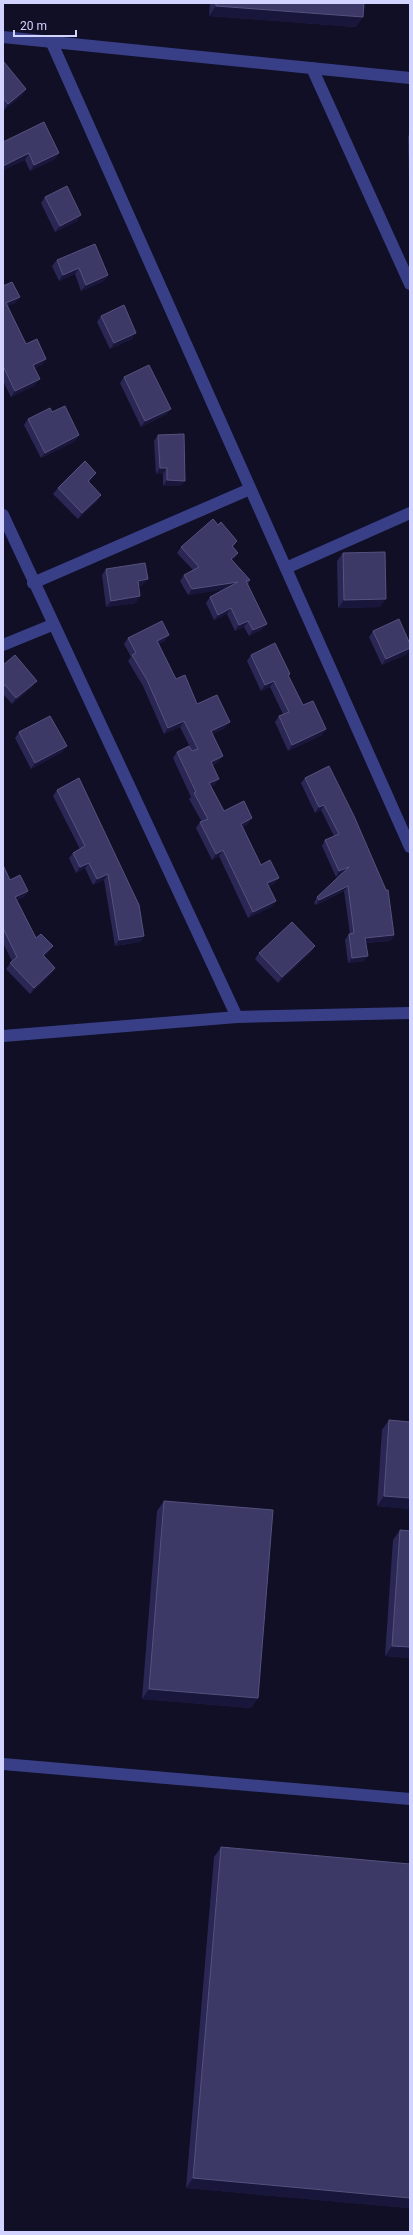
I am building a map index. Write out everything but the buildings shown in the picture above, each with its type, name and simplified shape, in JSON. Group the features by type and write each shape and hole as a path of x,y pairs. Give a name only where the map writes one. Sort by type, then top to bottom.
{"street":[{"path":"3,37 410,78"},
{"path":"50,41 410,847"},
{"path":"312,68 410,284"},
{"path":"33,583 250,489"},
{"path":"286,568 410,513"},
{"path":"3,515 52,624 237,1017"},
{"path":"3,645 52,624"},
{"path":"3,1036 237,1017 410,1013"},
{"path":"3,1764 410,1799"}]}
